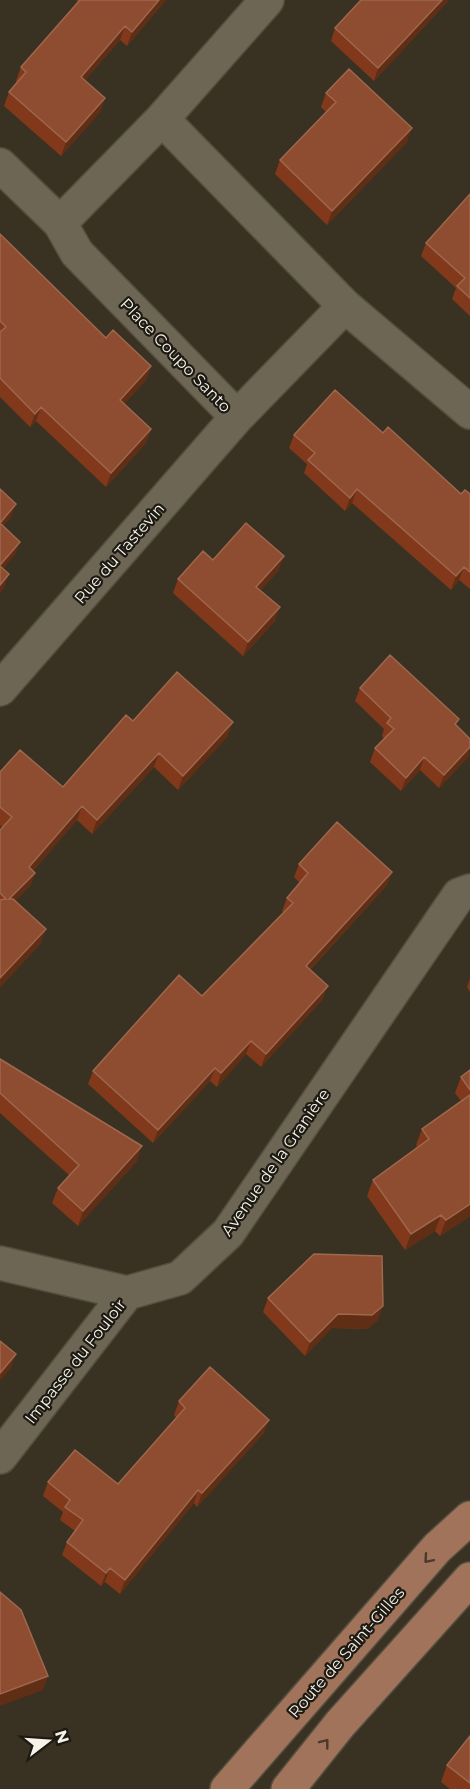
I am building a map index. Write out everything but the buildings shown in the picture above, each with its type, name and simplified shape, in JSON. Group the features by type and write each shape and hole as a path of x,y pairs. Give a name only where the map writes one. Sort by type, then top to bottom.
{"main road":[{"name":"Route de Saint-Gilles","path":"227,1789 437,1548 470,1518"},
{"path":"288,1789 340,1724 470,1579"},
{"path":"254,1789 280,1753 290,1716"}],"street":[{"path":"60,223 162,118 267,0"},
{"path":"162,118 345,306 470,412"},
{"name":"Place Coupo Santo","path":"0,165 60,223 77,253 237,417 345,306"},
{"name":"Rue du Tastevin","path":"0,689 237,417"},
{"name":"Avenue de la Granière","path":"0,1263 127,1293 180,1278 228,1233 459,895 470,891"},
{"name":"Impasse du Fouloir","path":"0,1457 127,1293"}]}
